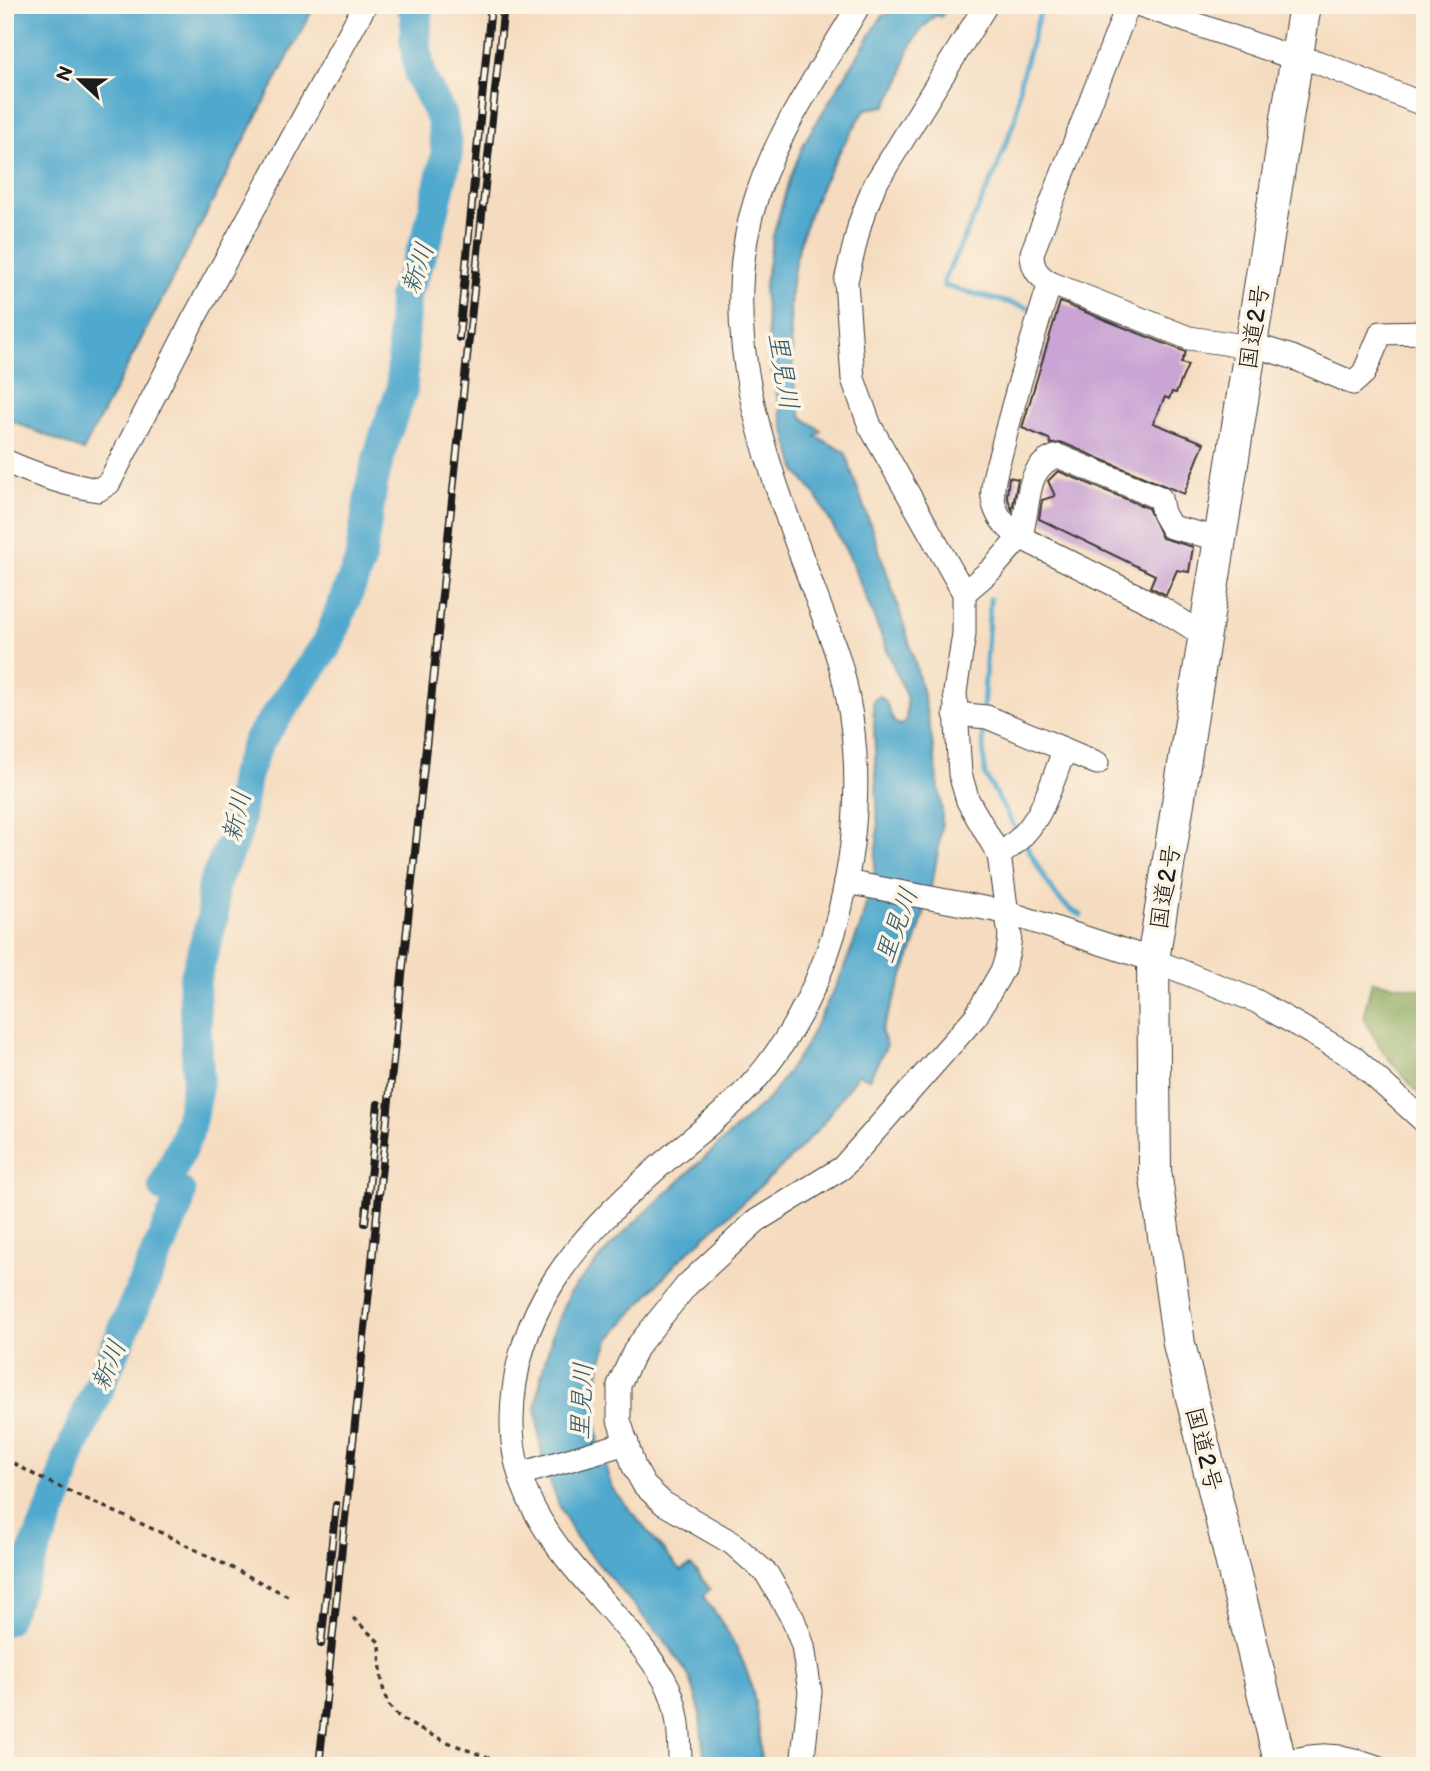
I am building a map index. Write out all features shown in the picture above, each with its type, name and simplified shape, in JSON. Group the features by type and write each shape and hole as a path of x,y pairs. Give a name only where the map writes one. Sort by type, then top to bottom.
{"highway":[{"name":"国道2号","path":"1280,1764 1179,1344 1155,1171 1153,960 1305,5"}],"street":[{"path":"5,461 31,473 87,488 98,490 109,483 193,320 365,5"},
{"path":"680,1766 680,1730 666,1682 557,1548 541,1523 513,1449 514,1386 521,1353 544,1294 580,1242 653,1172 752,1084 777,1051 815,985 850,882 857,806 847,691 754,417 744,368 740,286 751,216 777,144 859,5"},
{"path":"986,5 874,186 860,223 846,281 853,379 870,426 964,593 964,634 955,692 973,715 1097,763"},
{"path":"1128,5 1032,253 1032,264 1038,275 1050,283 1189,338 1251,345 1292,357 1353,383 1364,373 1381,333 1425,332"},
{"path":"1140,5 1297,59 1317,62 1425,104"},
{"path":"1050,283 1013,403 994,482 993,498 999,515 1006,527 1020,537 1161,608 1205,636"},
{"path":"964,593 992,569 1020,537 1025,523 1030,484 1037,469 1047,459 1058,456 1160,498 1163,513 1171,527 1220,539"},
{"path":"973,715 960,774 968,801 1015,844"},
{"path":"802,1766 810,1692 803,1646 793,1619 767,1574 732,1543 663,1503 644,1486 620,1444 619,1385 636,1349 687,1285 755,1221 842,1168 976,1016 1003,969 1008,952 1010,936 996,910 1015,844 1038,818 1065,751"},
{"path":"850,882 996,910 1153,960 1256,1001 1353,1057 1425,1122"},
{"path":"523,1473 620,1444"},
{"path":"1280,1764 1320,1754 1346,1755 1374,1766"}],"path":[{"path":"5,1458 40,1478 288,1596"},
{"path":"353,1618 380,1643 382,1680 393,1711 416,1727 509,1766"}],"green space":[{"path":"1372,981 1425,990 1425,1102 1384,1053 1363,1018"}],"water":[{"path":"5,5 315,5 83,451 5,418"},
{"name":"里見川","path":"913,5 948,5 941,17 936,15 913,42 901,80 886,106 866,109 828,173 800,242 794,266 790,316 795,393 798,397 796,404 803,418 822,431 816,436 845,452 911,648 930,727 942,808 934,876 920,928 881,1031 887,1045 869,1079 858,1074 821,1126 787,1162 677,1262 610,1338 601,1362 594,1405 599,1445 612,1488 680,1571 691,1565 710,1589 703,1596 731,1637 748,1675 754,1695 761,1766 705,1766 699,1707 690,1678 669,1646 576,1538 559,1505 542,1460 536,1408 553,1332 569,1293 617,1239 769,1098 803,1050 839,980 860,927 874,873 878,829 873,700 880,696 886,702 894,722 900,725 906,723 907,699 849,556 816,495 797,472 783,424 771,366 764,290 773,236 788,183 805,141 882,16"}],"building":[{"path":"1060,302 1186,352 1181,363 1188,365 1176,393 1172,392 1169,399 1165,397 1153,423 1204,443 1184,494 1063,443 1051,444 1049,439 1022,428"},
{"path":"1058,471 1148,508 1162,538 1193,547 1189,572 1177,570 1166,595 1150,587 1155,575 1039,519 1042,500 1055,496 1048,481"},
{"path":"1009,477 1018,479 1012,510 1007,496"}],"waterway":[{"name":"新川","path":"5,1620 58,1495 69,1456 178,1204 180,1193 164,1187 187,1135 198,1079 194,983 213,916 212,889 237,831 245,776 258,742 328,643 360,561 373,478 402,390 404,297 428,235 447,153 442,118 420,76 415,39 417,11 411,5"},
{"path":"1033,311 944,286 944,280 996,171 1016,116 1020,82 1042,5"},
{"path":"983,710 990,599"},
{"path":"982,723 985,775 1017,831"},
{"path":"1024,842 1055,894 1071,910 1081,915"}],"railway":[{"path":"459,338 491,5"},
{"path":"319,1766 504,5"},
{"path":"365,1223 378,1104"},
{"path":"321,1644 336,1505"}]}
